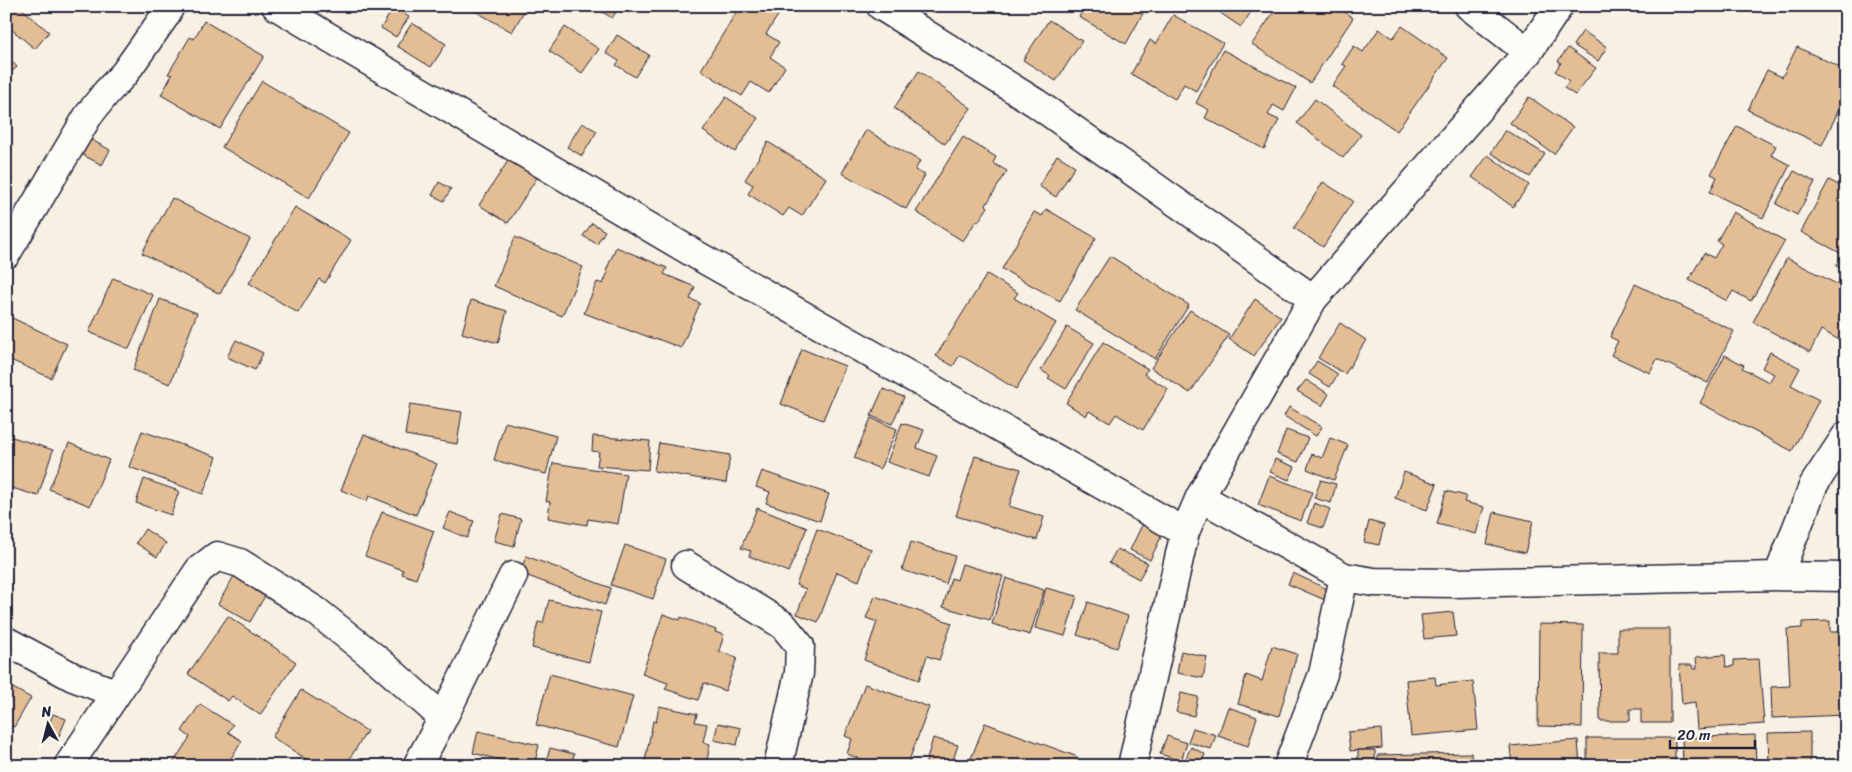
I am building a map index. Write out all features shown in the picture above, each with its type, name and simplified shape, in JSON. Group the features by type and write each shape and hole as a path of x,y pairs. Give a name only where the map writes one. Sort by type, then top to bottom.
{"street":[{"path":"6,254 88,116 124,74 170,6"},
{"path":"276,6 709,262 1185,532"},
{"path":"881,6 1036,104 1313,298"},
{"path":"1469,6 1528,52"},
{"path":"1132,766 1185,532 1200,497 1313,298 1528,52 1560,6"},
{"path":"1778,576 1814,484 1846,436"},
{"path":"1200,497 1344,577 1374,582 1455,583 1778,576 1846,577"},
{"path":"68,766 199,570 217,556 240,563 316,611 380,662 443,718"},
{"path":"686,565 783,625 800,646 799,673 778,766"},
{"path":"417,766 443,718 513,576"},
{"path":"1288,766 1323,674 1344,577"},
{"path":"6,641 73,677 115,693"}],"building":[{"path":"6,6 19,6 49,32 35,49 10,28 8,31 6,30"},
{"path":"466,6 527,6 512,32"},
{"path":"593,6 620,6 612,18"},
{"path":"740,6 784,6 766,34 779,42 770,57 785,67 769,93 751,82 742,96 701,70"},
{"path":"1076,6 1147,6 1126,44 1079,17 1083,10"},
{"path":"1210,6 1255,6 1241,27"},
{"path":"1278,6 1336,6 1353,18 1310,83 1252,44"},
{"path":"394,7 409,17 396,37 381,28"},
{"path":"1173,15 1223,43 1196,91 1184,84 1175,99 1131,74 1150,40 1156,44"},
{"path":"1049,20 1082,41 1056,81 1023,60"},
{"path":"204,21 264,56 220,129 161,95 172,75 168,74 190,37 194,39"},
{"path":"412,23 446,44 431,67 397,46"},
{"path":"1402,26 1448,58 1397,131 1332,86 1346,66 1342,64 1354,46 1363,52 1379,29 1393,38"},
{"path":"565,27 599,49 582,73 549,51"},
{"path":"1583,31 1607,47 1598,61 1573,45"},
{"path":"617,35 649,55 635,77 616,65 619,61 606,53"},
{"path":"1797,47 1846,70 1846,95 1822,145 1748,110 1767,70 1782,77"},
{"path":"1568,48 1596,68 1575,95 1564,88 1569,81 1555,71 1561,63 1558,61"},
{"path":"1223,50 1296,88 1284,111 1273,105 1268,115 1279,120 1264,149 1205,118 1209,110 1196,103"},
{"path":"6,55 17,67 6,77"},
{"path":"919,71 971,108 945,144 894,108"},
{"path":"262,81 349,133 309,198 222,147"},
{"path":"726,97 758,118 735,152 703,131"},
{"path":"1529,97 1573,127 1554,154 1510,123"},
{"path":"1315,99 1361,135 1343,158 1297,123"},
{"path":"582,123 597,131 582,156 567,147"},
{"path":"1737,126 1776,146 1771,155 1790,165 1763,218 1710,192 1717,177 1711,174"},
{"path":"866,130 920,161 915,170 925,175 906,209 842,173"},
{"path":"1505,130 1545,154 1530,177 1491,153"},
{"path":"963,137 996,157 993,163 1007,171 986,205 988,207 963,241 916,212"},
{"path":"88,138 110,150 102,165 79,153"},
{"path":"768,142 826,178 802,216 789,208 783,216 748,194 753,185 745,180"},
{"path":"1057,155 1075,166 1056,197 1039,186"},
{"path":"1488,155 1529,185 1513,207 1472,177"},
{"path":"510,158 538,176 508,223 479,205"},
{"path":"1794,171 1815,182 1797,215 1776,204"},
{"path":"1829,180 1846,189 1846,271 1836,266 1842,254 1801,232"},
{"path":"439,182 451,189 444,201 432,195"},
{"path":"1323,182 1353,201 1323,247 1294,228"},
{"path":"172,198 250,239 220,294 142,253"},
{"path":"295,207 351,240 325,283 319,279 298,313 249,283"},
{"path":"1046,209 1096,238 1060,301 1002,269 1034,212 1042,216"},
{"path":"1733,212 1785,241 1751,301 1733,291 1727,301 1689,280 1704,253 1714,258 1722,244 1717,241"},
{"path":"592,223 605,231 597,244 583,236"},
{"path":"515,237 583,267 562,316 494,286"},
{"path":"616,247 667,268 664,274 695,287 690,299 700,303 681,348 584,313 597,282 603,284"},
{"path":"1110,256 1189,305 1155,359 1075,310"},
{"path":"1787,258 1846,289 1846,335 1843,342 1821,330 1810,352 1753,322"},
{"path":"987,274 1018,293 1014,298 1056,323 1016,389 960,355 953,366 936,356"},
{"path":"113,278 153,295 129,349 89,332"},
{"path":"1635,284 1734,331 1708,383 1657,359 1650,373 1611,355 1618,341 1610,337"},
{"path":"160,299 197,313 170,384 133,370"},
{"path":"1255,299 1281,317 1254,356 1229,339"},
{"path":"471,300 507,311 498,343 462,333"},
{"path":"1190,310 1229,335 1190,393 1151,368"},
{"path":"6,315 67,344 51,378 6,358"},
{"path":"1340,323 1366,340 1345,374 1318,358"},
{"path":"1067,327 1094,343 1066,389 1048,378 1050,376 1041,370"},
{"path":"236,340 263,353 255,370 227,357"},
{"path":"1103,342 1148,369 1144,374 1168,389 1143,430 1116,414 1110,423 1089,411 1086,416 1066,403"},
{"path":"802,349 845,366 823,420 781,404"},
{"path":"1770,352 1800,368 1791,385 1819,400 1792,451 1700,403 1725,355 1744,365 1742,368 1769,382 1774,374 1762,368"},
{"path":"1317,361 1338,374 1330,387 1309,374"},
{"path":"1306,380 1329,394 1322,406 1297,391"},
{"path":"883,389 904,397 892,424 871,416"},
{"path":"410,404 462,412 457,444 405,435"},
{"path":"1289,407 1322,427 1316,436 1284,416"},
{"path":"871,418 897,429 880,469 854,458"},
{"path":"505,422 556,436 546,474 494,460"},
{"path":"902,423 924,430 917,448 937,456 929,477 887,462"},
{"path":"1286,430 1308,438 1298,462 1277,454"},
{"path":"142,431 217,457 203,494 129,467"},
{"path":"364,434 437,464 416,515 369,496 367,501 341,490"},
{"path":"6,435 53,450 38,496 6,486"},
{"path":"593,436 650,441 648,470 597,466 599,452 592,451"},
{"path":"1330,438 1348,445 1334,480 1307,469 1312,454 1322,458"},
{"path":"69,443 109,460 90,506 49,489"},
{"path":"659,443 730,455 726,483 654,471"},
{"path":"975,456 1021,469 1009,506 1044,517 1037,540 956,516"},
{"path":"1275,459 1295,467 1289,480 1270,472"},
{"path":"553,463 626,474 618,524 588,519 587,525 548,518 550,502 546,501"},
{"path":"762,471 829,494 820,521 766,503 770,492 756,487"},
{"path":"1404,472 1437,484 1427,510 1395,498"},
{"path":"1269,476 1312,492 1301,521 1258,505"},
{"path":"144,479 179,491 171,515 136,503"},
{"path":"1321,480 1336,484 1331,503 1314,498"},
{"path":"1446,491 1466,496 1464,502 1484,507 1476,534 1437,524"},
{"path":"1314,503 1330,509 1323,528 1307,523"},
{"path":"757,508 807,528 788,572 749,556 751,551 741,548"},
{"path":"382,512 434,531 416,579 402,574 403,570 365,556"},
{"path":"450,512 474,521 467,538 443,528"},
{"path":"1494,512 1533,521 1525,553 1487,544"},
{"path":"502,514 521,519 514,546 494,541"},
{"path":"1369,521 1384,525 1379,545 1364,542"},
{"path":"1143,523 1163,533 1150,560 1130,550"},
{"path":"145,529 166,543 157,557 136,543"},
{"path":"817,529 871,549 859,581 837,572 818,622 797,614 806,589 796,585"},
{"path":"911,542 955,556 946,584 902,570"},
{"path":"625,545 666,559 653,599 611,585"},
{"path":"1117,549 1148,563 1139,579 1109,563"},
{"path":"526,556 611,588 605,605 520,573"},
{"path":"962,564 1003,576 990,620 943,607 951,578 957,580"},
{"path":"238,569 270,587 250,622 218,604"},
{"path":"1293,573 1329,590 1325,600 1288,584"},
{"path":"1006,578 1044,590 1030,635 992,624"},
{"path":"1046,588 1077,596 1065,636 1035,628"},
{"path":"875,596 952,623 939,660 927,656 919,680 864,660 877,622 866,618"},
{"path":"549,600 601,612 589,662 532,648 538,622 543,623"},
{"path":"1088,602 1128,616 1117,648 1077,635"},
{"path":"1453,612 1456,636 1424,639 1421,615"},
{"path":"663,614 680,620 681,617 716,630 715,632 724,635 719,651 737,658 725,691 704,683 698,700 665,689 668,683 642,674"},
{"path":"228,616 296,662 260,715 232,696 228,701 188,674"},
{"path":"1830,621 1830,632 1846,632 1846,715 1772,718 1771,687 1790,686 1787,629 1802,628 1802,622"},
{"path":"1539,624 1583,625 1582,727 1538,726"},
{"path":"1618,629 1670,629 1670,723 1641,723 1641,709 1630,709 1630,721 1600,721 1599,653 1618,653"},
{"path":"1272,646 1297,654 1279,716 1238,704 1246,675 1262,681"},
{"path":"1181,651 1207,657 1203,678 1177,673"},
{"path":"1725,655 1726,667 1734,666 1734,660 1759,659 1764,724 1697,729 1695,702 1682,704 1679,665 1692,665 1693,669 1697,669 1696,657"},
{"path":"550,674 633,696 619,747 536,725"},
{"path":"1435,677 1436,685 1473,681 1478,730 1411,736 1406,680"},
{"path":"6,684 31,698 14,727 6,724"},
{"path":"865,684 929,707 907,766 879,766 847,754 852,739 845,736"},
{"path":"301,690 367,731 345,766 317,766 272,737"},
{"path":"1181,693 1198,697 1194,716 1176,712"},
{"path":"200,704 233,725 228,732 242,741 226,766 171,766 190,737 182,731"},
{"path":"659,706 697,714 695,722 707,724 703,742 710,744 706,766 644,766 653,721 656,722"},
{"path":"1228,707 1257,717 1248,746 1218,736"},
{"path":"53,714 66,719 59,736 46,731"},
{"path":"718,723 741,728 737,745 714,740"},
{"path":"985,723 1078,757 1075,766 968,766"},
{"path":"1193,728 1216,735 1211,749 1188,742"},
{"path":"1381,729 1382,748 1350,751 1348,732"},
{"path":"478,731 539,745 534,766 524,766 473,753"},
{"path":"1810,732 1810,766 1769,766 1768,733"},
{"path":"1755,735 1756,766 1683,766 1682,738"},
{"path":"1167,736 1187,743 1181,761 1160,754"},
{"path":"933,738 958,745 951,766 925,766"},
{"path":"1587,738 1675,738 1675,766 1587,766"},
{"path":"1578,740 1580,766 1512,766 1510,746"},
{"path":"1191,747 1205,754 1200,766 1192,766 1184,762"},
{"path":"550,748 574,754 571,766 545,766"},
{"path":"1358,750 1375,750 1375,766 1358,766"},
{"path":"1471,753 1472,766 1378,766 1378,755"}]}
